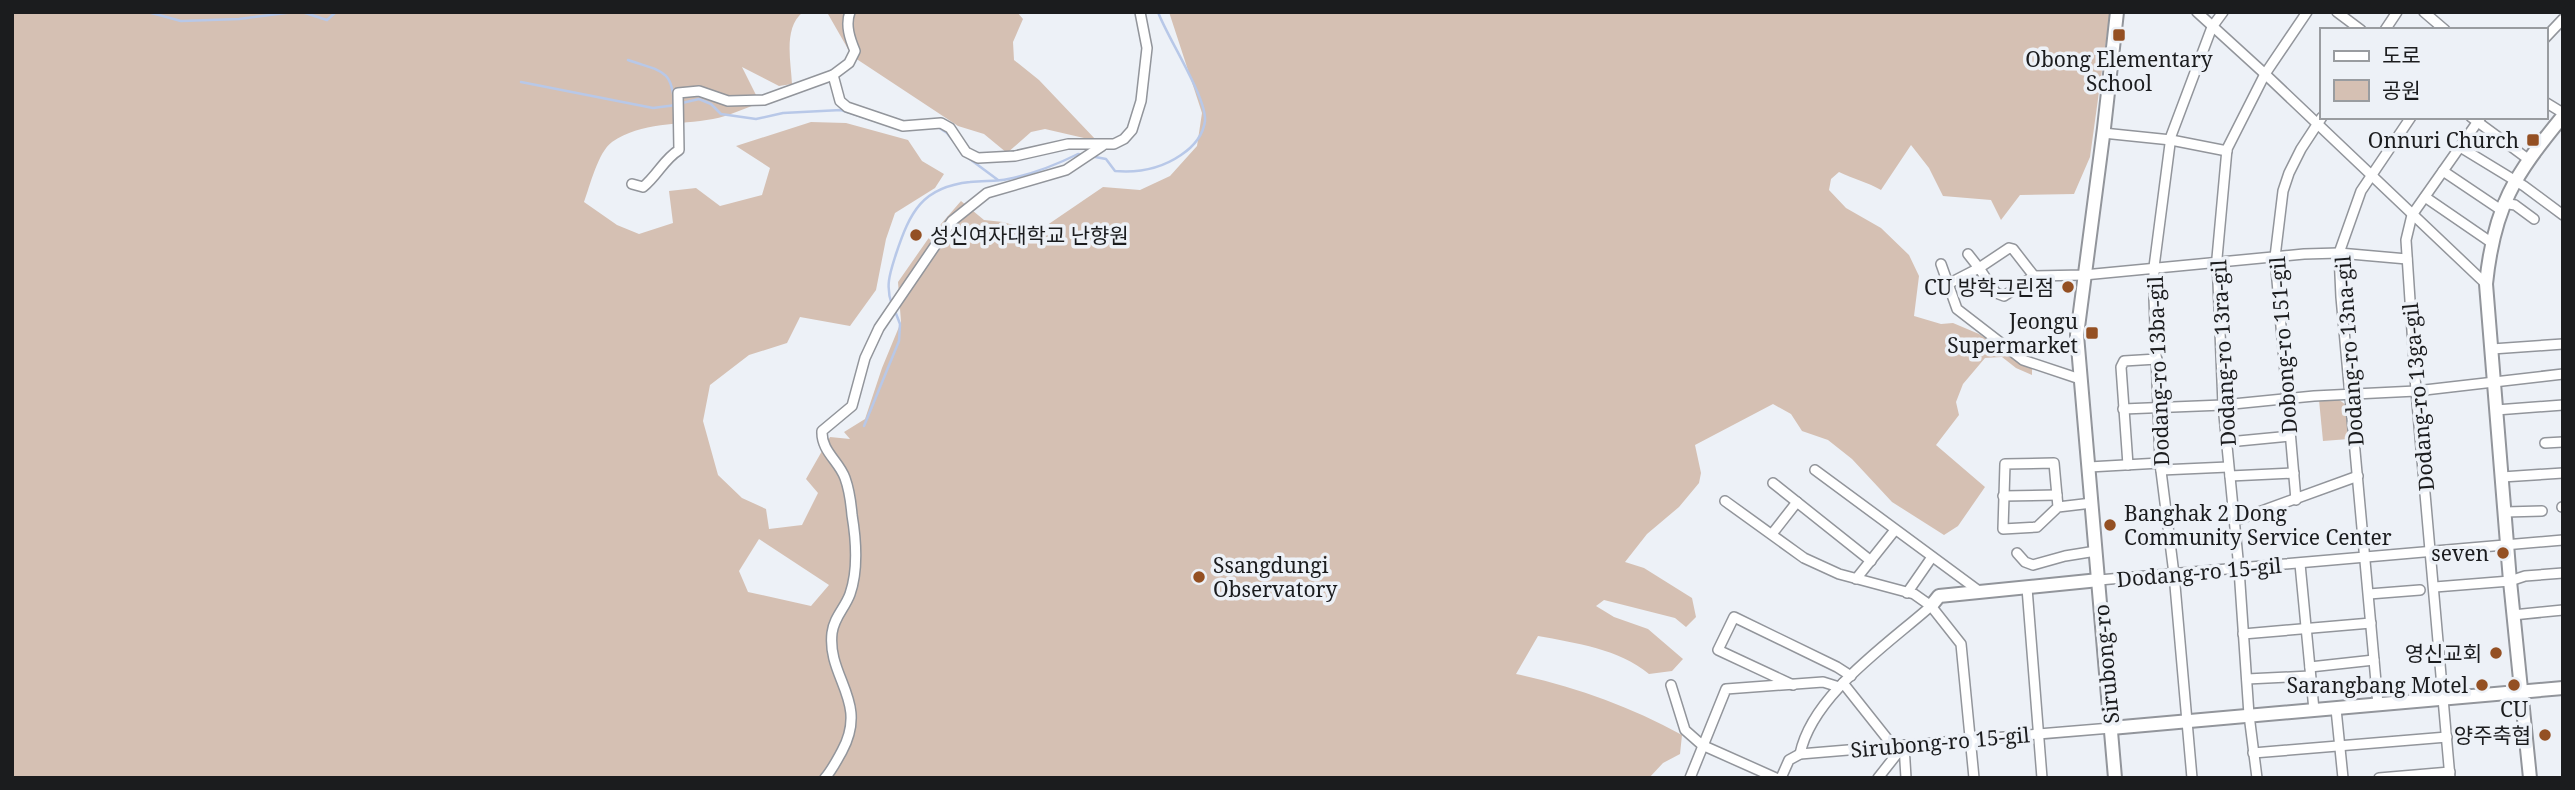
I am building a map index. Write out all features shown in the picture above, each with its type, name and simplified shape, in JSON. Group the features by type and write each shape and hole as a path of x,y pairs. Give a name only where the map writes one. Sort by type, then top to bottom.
{"street":[{"path":"632,184 643,187 657,174 668,158 679,150 678,93 699,91 735,102 764,100 833,75 849,63 855,51 849,37 850,12"},
{"path":"825,778 847,742 852,722 850,702 834,654 832,636 838,614 851,592 855,560 852,514 845,479 823,443 822,435 826,427 852,406 865,358 879,328 943,232 978,198 987,193 1066,170 1100,147 1122,140 1130,132 1137,119 1141,101 1147,54 1140,12"},
{"name":"Sirubong-ro","path":"2115,778 2077,335 2117,12"},
{"path":"2197,12 2319,120 2371,176 2486,284"},
{"name":"Dodang-ro 13ba-gil","path":"2192,778 2175,574 2161,467 2154,267 2171,141 2212,27 2223,12"},
{"name":"Dodang-ro 13ra-gil","path":"2257,778 2249,715 2239,569 2223,405 2217,261 2227,151 2265,74 2307,12"},
{"path":"2337,12 2358,28"},
{"path":"2386,28 2397,12"},
{"path":"2424,12 2443,28"},
{"path":"2547,36 2563,19"},
{"path":"833,75 840,100 847,107 903,126 941,122 950,128 966,152 975,158 1015,156 1068,144 1100,147"},
{"path":"2530,778 2513,615 2486,284 2492,243 2502,206 2528,159 2563,115 2547,103"},
{"name":"Dodang-ro 13na-gil","path":"2378,704 2339,253 2361,191 2410,119"},
{"path":"2476,119 2528,159"},
{"name":"Dodang-ro 13ga-gil","path":"2450,775 2416,391 2406,240 2412,215 2476,119"},
{"name":"Dobong-ro 151-gil","path":"2296,500 2275,257 2283,191 2301,149 2319,120"},
{"path":"2104,133 2227,151"},
{"path":"2460,146 2563,215"},
{"path":"2443,171 2502,206 2515,205 2534,219"},
{"path":"2425,197 2492,243"},
{"path":"1948,284 2009,248 2013,249 2034,276"},
{"path":"1968,254 2001,296 2034,276 2084,275 2217,261 2339,253 2407,259"},
{"path":"1941,264 1957,309 2002,345 2038,366 2080,379"},
{"path":"2492,349 2563,344"},
{"path":"2128,465 2122,363 2157,359"},
{"path":"2123,409 2223,405 2416,391 2563,374"},
{"path":"2496,410 2563,405"},
{"path":"2228,442 2290,436"},
{"path":"2545,443 2563,442"},
{"path":"2058,507 2054,463 2008,462 2003,468 2003,529 2037,527 2058,507 2092,503"},
{"path":"2089,467 2128,465 2294,472"},
{"path":"1815,470 1979,591"},
{"path":"2502,477 2563,473"},
{"name":"Dodang-ro 13na-gil","path":"2234,521 2358,477"},
{"path":"1773,484 1871,561"},
{"path":"2003,496 2057,495"},
{"path":"1725,501 1804,558 1856,579 1914,594 1931,606 1961,644 1974,778"},
{"path":"1772,534 1797,502"},
{"path":"2505,512 2542,511"},
{"path":"1856,579 1895,530"},
{"name":"Dodang-ro 15-gil","path":"2099,580 2563,540"},
{"path":"2017,553 2025,562 2033,565 2096,551"},
{"path":"1907,593 1932,557"},
{"path":"2300,564 2314,710"},
{"path":"2435,587 2510,581 2525,576 2563,573"},
{"path":"1781,778 1789,760 1800,754 1808,729 1844,682 1939,596 2099,580"},
{"path":"2027,588 2042,778"},
{"path":"2369,594 2420,590"},
{"path":"2513,615 2563,610"},
{"path":"1793,685 1718,650 1734,617 1837,667 1844,682 1893,746"},
{"path":"2243,634 2371,623"},
{"path":"2247,679 2374,660"},
{"path":"1690,778 1726,689 1844,682"},
{"path":"1671,685 1685,730 1702,745 1776,778"},
{"path":"2111,728 2563,688"},
{"path":"2336,709 2343,778"},
{"name":"Sirubong-ro 15-gil","path":"1800,754 2111,728"},
{"path":"2253,753 2447,737"},
{"path":"1878,778 1904,745"},
{"path":"1904,745 1906,778"},
{"path":"2379,778 2450,775"}],"green space":[{"path":"12,12 803,12 790,36 792,84 779,86 742,67 760,103 719,118 635,131 612,142 595,170 584,202 617,225 639,234 673,223 669,191 696,188 720,206 762,195 770,168 736,146 811,122 846,123 908,140 922,161 944,174 935,188 895,213 886,239 876,290 850,326 800,317 787,343 749,355 710,385 703,421 718,475 742,498 766,509 769,529 802,525 818,493 806,479 830,437 850,439 844,432 865,419 901,322 898,282 928,239 961,201 984,220 1003,222 1037,232 1103,187 1140,190 1170,176 1197,146 1202,113 1169,12 2110,12 2090,157 2074,194 2020,195 2001,220 1991,200 1943,196 1929,168 1911,145 1881,190 1839,172 1831,179 1829,190 1846,208 1881,228 1909,255 1919,276 1914,316 1941,324 1953,323 1979,334 2032,368 2032,375 2016,368 2002,357 1985,358 1963,384 1956,402 1959,415 1936,445 1985,487 1958,526 1944,535 1892,502 1852,459 1828,440 1802,431 1791,414 1773,404 1695,445 1701,473 1699,483 1679,507 1647,534 1625,562 1644,568 1692,598 1696,617 1686,627 1675,618 1604,600 1596,606 1614,617 1648,629 1683,659 1672,671 1649,674 1611,653 1538,636 1516,674 1601,698 1682,735 1680,754 1663,763 1649,778 12,778","holes":["759,539 829,585 811,606 748,592 739,571"]},
{"path":"824,12 1017,12 1023,19 1013,42 1014,60 1039,80 1097,141 1045,129 1031,132 1007,153 984,134 958,126 852,56 828,14"},
{"path":"2338,399 2346,405 2349,439 2323,441 2319,400"}],"waterway":[{"path":"148,12 181,21 239,19 294,12"},
{"path":"302,12 327,20 336,12"},
{"path":"1090,156 1106,159 1115,171 1150,169 1181,155 1200,136 1205,121 1200,98 1158,12"},
{"path":"628,60 656,69 667,77 671,84 674,105"},
{"path":"521,82 653,108 676,105"},
{"path":"682,103 699,99 711,104 721,114 756,119 783,113 841,110 900,129"},
{"path":"938,127 947,133 958,147"},
{"path":"892,305 890,273 896,254 913,214 929,196 954,185 1026,175 1078,154 1084,155"},
{"path":"967,157 998,180"},
{"path":"864,426 899,341 900,324 895,311"}],"place":[{"name":"Obong Elementary School","path":"2119,35"},
{"name":"Onnuri Church","path":"2533,140"},
{"name":"성신여자대학교 난향원","path":"916,235"},
{"name":"CU 방학그린점","path":"2068,287"},
{"name":"Jeongu Supermarket","path":"2092,333"},
{"name":"Banghak 2 Dong Community Service Center","path":"2110,525"},
{"name":"seven","path":"2503,553"},
{"name":"Ssangdungi Observatory","path":"1199,577"},
{"name":"영신교회","path":"2496,653"},
{"name":"Sarangbang Motel","path":"2482,685"},
{"name":"CU","path":"2514,685"},
{"name":"양주축협","path":"2545,735"}]}
